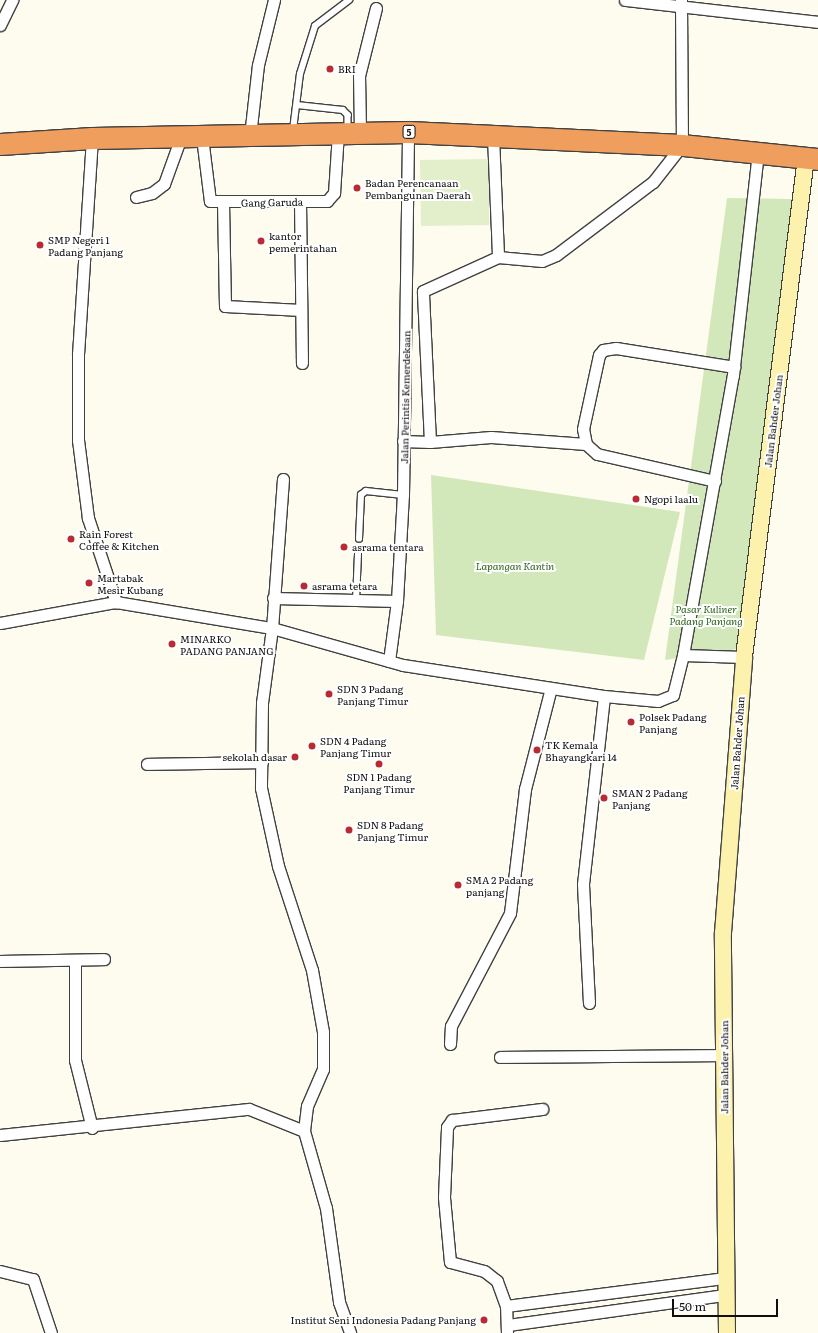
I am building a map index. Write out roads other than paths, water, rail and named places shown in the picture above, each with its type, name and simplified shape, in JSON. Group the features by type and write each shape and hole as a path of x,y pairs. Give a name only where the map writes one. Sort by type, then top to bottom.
{"highway":[{"name":"5","path":"0,144 92,138 408,132 682,145 812,158"}],"main road":[{"name":"Jalan Bahder Johan","path":"727,1333 724,1278 723,933 744,657 812,158"}],"street":[{"path":"0,25 12,0"},
{"path":"250,136 258,65 274,0"},
{"path":"625,0 681,3 818,22"},
{"path":"430,442 423,291 498,257 542,261 556,255 653,182 682,145 681,3"},
{"name":"Gang Garuda","path":"202,137 207,196 210,201 327,201 334,194 359,76 376,8"},
{"name":"Jalan Perintis Kemerdekaan","path":"389,661 398,601 403,495 408,132"},
{"path":"493,136 498,257"},
{"path":"136,197 152,193 164,184 181,137"},
{"path":"92,138 78,354 78,440 88,518 116,602"},
{"path":"0,623 116,602 272,628 389,661 604,696 667,699 673,695 683,655 734,367 758,152"},
{"path":"300,201 302,363"},
{"path":"223,202 226,306 301,310"},
{"path":"715,481 597,454 586,444 583,429 599,355 603,350 616,348 734,367"},
{"path":"403,441 430,442 491,437 586,444"},
{"path":"283,478 272,628 262,703 261,788 276,859 312,970 323,1032 322,1068 307,1106 304,1131 326,1208 339,1302 350,1333"},
{"path":"273,598 398,601"},
{"path":"683,655 744,657"},
{"path":"450,1044 451,1026 510,913 526,789 551,688"},
{"path":"589,1003 584,884 604,696"},
{"path":"147,764 262,762"},
{"path":"0,961 75,961 104,959"},
{"path":"75,961 75,1060 92,1128"},
{"path":"500,1057 724,1054"},
{"path":"0,1135 92,1128 249,1109 304,1131"},
{"path":"542,1109 452,1120 447,1126 444,1197 450,1262 492,1275 506,1306 507,1329 725,1295"},
{"path":"0,1271 33,1279 51,1333"},
{"path":"506,1306 724,1278"}],"lane":[{"path":"292,134 300,74 315,26 349,0"},
{"path":"296,105 342,110 348,115 348,132"},
{"path":"359,539 361,495 366,491 403,495"},
{"path":"356,600 358,554"}],"place":[{"name":"BRI","path":"330,69"},
{"name":"Badan Perencanaan Pembangunan Daerah","path":"357,188"},
{"name":"kantor pemerintahan","path":"261,241"},
{"name":"SMP Negeri 1 Padang Panjang","path":"40,245"},
{"name":"Ngopi laalu","path":"636,499"},
{"name":"Rain Forest Coffee & Kitchen","path":"71,539"},
{"name":"asrama tentara","path":"344,547"},
{"name":"Martabak Mesir Kubang","path":"89,583"},
{"name":"asrama tetara","path":"304,586"},
{"name":"MINARKO PADANG PANJANG","path":"172,644"},
{"name":"SDN 3 Padang Panjang Timur","path":"329,694"},
{"name":"Polsek Padang Panjang","path":"631,722"},
{"name":"SDN 4 Padang Panjang Timur","path":"312,746"},
{"name":"TK Kemala Bhayangkari 14","path":"537,750"},
{"name":"sekolah dasar","path":"295,757"},
{"name":"SDN 1 Padang Panjang Timur","path":"379,764"},
{"name":"SMAN 2 Padang Panjang","path":"604,798"},
{"name":"SDN 8 Padang Panjang Timur","path":"349,830"},
{"name":"SMA 2 Padang panjang","path":"458,885"},
{"name":"Institut Seni Indonesia Padang Panjang","path":"484,1320"}],"park label":[{"name":"Lapangan Kantin","path":"515,566"},
{"name":"Pasar Kuliner Padang Panjang","path":"706,614"}]}
